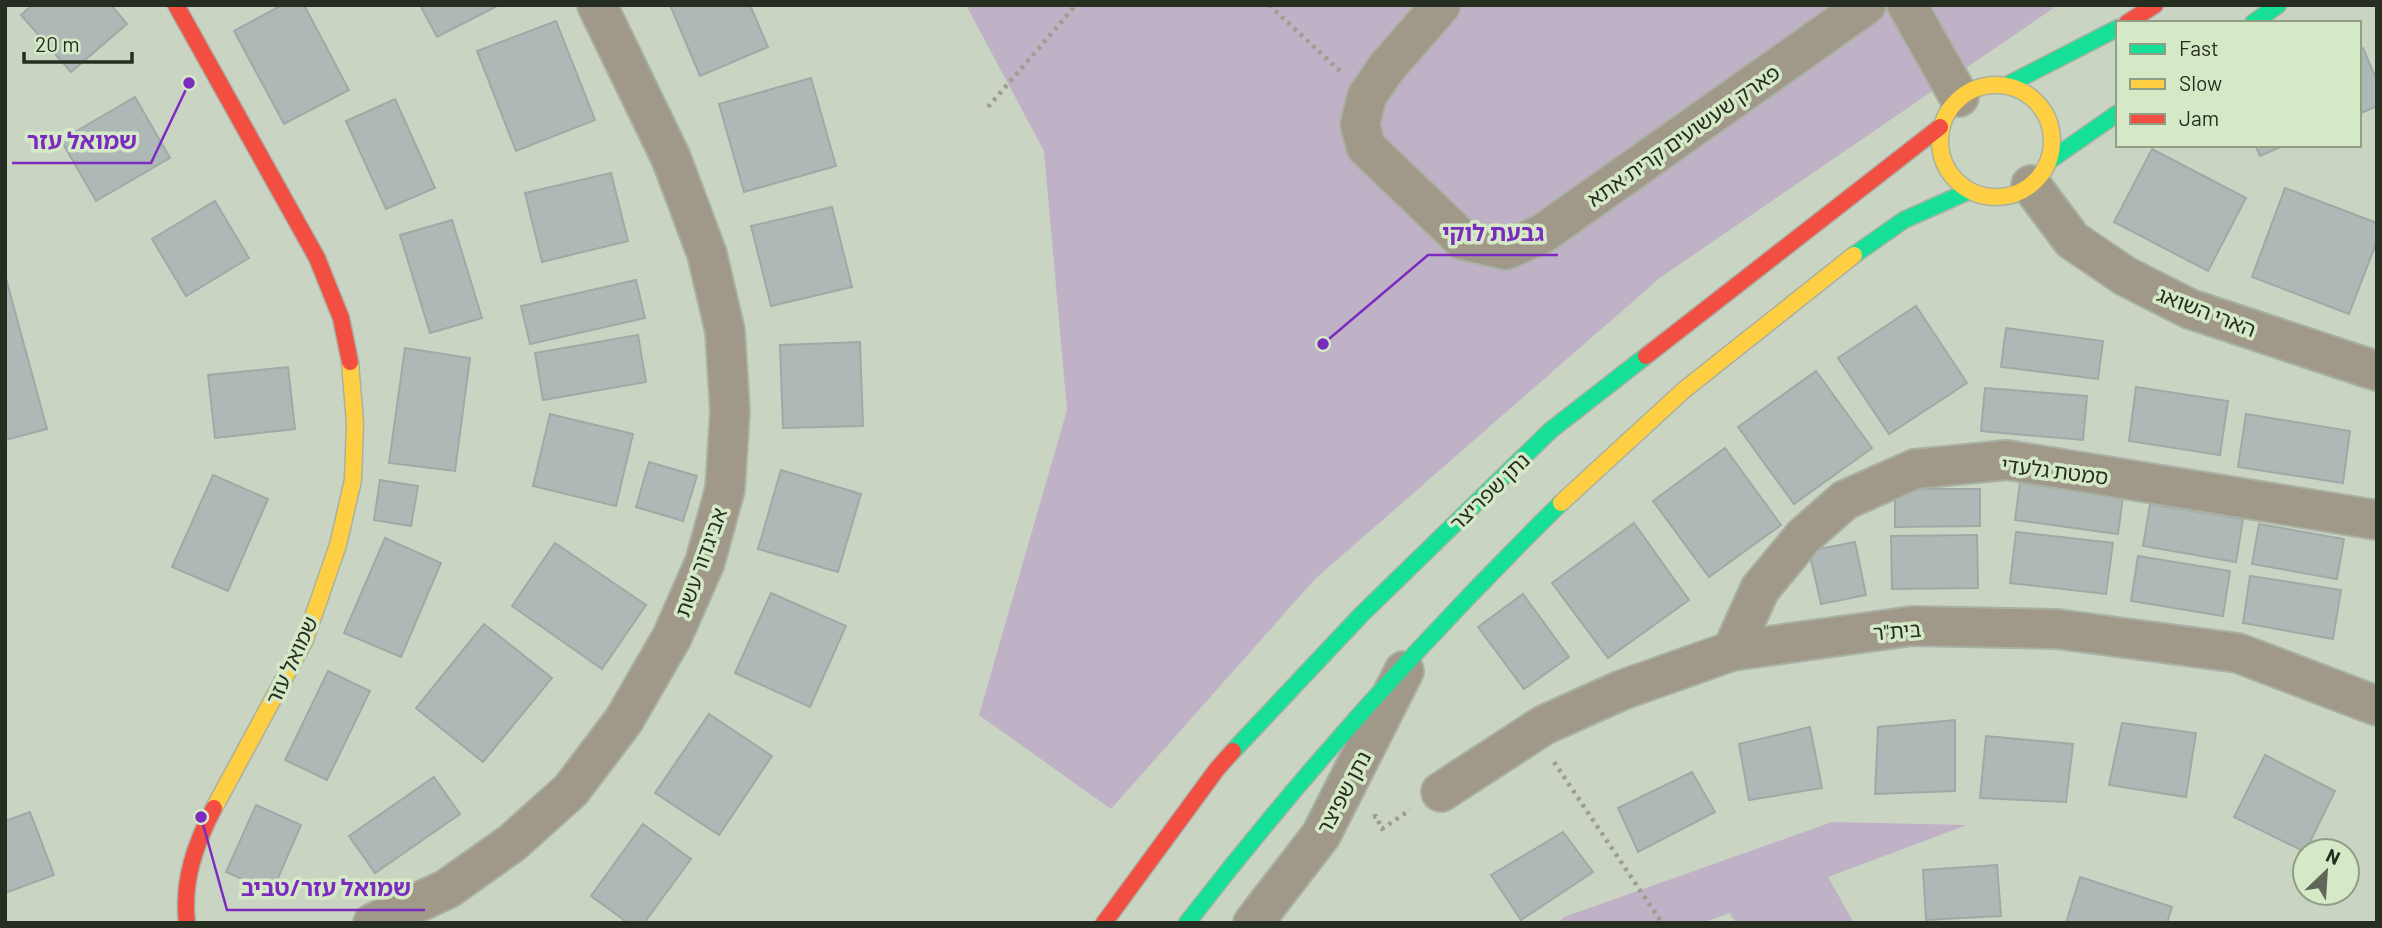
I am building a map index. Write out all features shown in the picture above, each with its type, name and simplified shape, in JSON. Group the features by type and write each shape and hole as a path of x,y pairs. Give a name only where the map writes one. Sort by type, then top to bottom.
{"street":[{"name":"שמואל עזר","path":"176,5 317,258 341,318 351,367 355,423 353,480 338,545 305,640 200,836 184,898 187,923"},
{"name":"אביגדור עשת","path":"373,923 447,889 512,843 571,790 624,720 672,637 705,562 725,489 730,411 725,331 707,254 671,158 597,5"},
{"name":"פארק שעשועים קרית אתא","path":"1441,5 1387,67 1367,96 1360,125 1366,147 1463,240 1506,250 1542,234 1867,5"},
{"path":"1907,5 1949,112"},
{"path":"2130,21 2155,5"},
{"path":"2255,21 2278,5"},
{"path":"2007,85 2116,29"},
{"path":"2040,173 2052,142 2050,123 2040,105 2025,92 2007,85 1990,84 1973,88 1949,112 1939,146 1944,164 1954,179 1969,191 1984,196 2001,197 2017,193 2116,115"},
{"name":"נתן שפריצר","path":"1104,923 1217,769 1361,615 1551,430 1949,112"},
{"name":"הארי השואג","path":"2040,173 2073,240 2125,276 2190,309 2377,371"},
{"path":"1187,923 1318,759 1415,650 1485,576 1615,449 1700,374 1897,224 1969,191"},
{"name":"סמטת גלעדי","path":"1732,651 1760,589 1804,536 1845,500 1916,470 2007,460 2377,520"},
{"name":"בית\"ר","path":"1441,792 1534,732 1622,691 1732,651 1912,626 2057,629 2238,653 2376,704"},
{"name":"נתן שפיצר","path":"1253,923 1321,835 1415,650"}],"path":[{"path":"988,107 1076,5"},
{"path":"1269,5 1367,96"},
{"path":"1534,732 1662,923"},
{"path":"1326,826 1376,816 1382,829 1441,792"}],"shaded area":[{"path":"966,5 2058,5 1661,277 1315,579 1111,809 979,715 1067,410 1044,151"},
{"path":"1832,822 1967,825 1828,877 1854,923 1736,923 1730,913 1702,923 1558,923 1564,917"}],"building":[{"path":"32,5 111,5 127,24 71,72 21,15"},
{"path":"282,5 304,5 349,90 284,124 234,31"},
{"path":"420,5 499,5 437,37"},
{"path":"670,5 750,5 768,47 700,76"},
{"path":"556,21 595,120 516,151 477,51"},
{"path":"2363,48 2377,81 2377,106 2361,113"},
{"path":"811,78 836,166 744,192 719,104"},
{"path":"135,97 170,158 96,201 61,140"},
{"path":"395,99 435,188 386,209 346,121"},
{"path":"2256,147 2280,147 2260,156"},
{"path":"2152,149 2246,198 2208,271 2114,222"},
{"path":"611,173 628,241 542,262 525,193"},
{"path":"2285,188 2377,223 2377,241 2349,314 2252,277"},
{"path":"215,201 249,258 186,296 152,239"},
{"path":"832,207 852,287 771,306 751,226"},
{"path":"452,220 482,318 430,333 400,235"},
{"path":"5,275 47,429 5,440"},
{"path":"636,280 645,318 530,344 521,306"},
{"path":"1916,306 1967,383 1889,434 1838,358"},
{"path":"2006,328 2103,341 2098,379 2001,367"},
{"path":"638,335 646,382 543,400 535,353"},
{"path":"860,342 863,426 783,428 780,345"},
{"path":"405,348 470,358 455,471 389,463"},
{"path":"288,367 295,429 215,438 208,375"},
{"path":"1816,371 1872,448 1794,504 1738,427"},
{"path":"2136,387 2228,401 2220,455 2129,441"},
{"path":"1985,388 2087,396 2083,440 1981,431"},
{"path":"550,414 633,434 616,506 533,486"},
{"path":"2246,414 2350,431 2343,483 2238,467"},
{"path":"1725,448 1781,525 1709,577 1653,501"},
{"path":"649,462 697,476 683,521 636,507"},
{"path":"781,470 861,494 838,572 758,549"},
{"path":"213,475 268,499 228,591 172,567"},
{"path":"380,480 418,486 411,526 374,520"},
{"path":"2020,483 2123,497 2118,534 2015,520"},
{"path":"1895,489 1980,489 1980,526 1895,527"},
{"path":"2150,504 2243,519 2236,562 2143,546"},
{"path":"1634,523 1689,600 1608,658 1552,583"},
{"path":"2259,524 2344,539 2337,579 2252,564"},
{"path":"2016,532 2113,543 2106,594 2010,583"},
{"path":"1977,535 1978,588 1892,589 1891,536"},
{"path":"385,538 441,563 401,657 344,633"},
{"path":"1855,542 1866,595 1821,604 1809,551"},
{"path":"555,543 646,605 602,669 512,606"},
{"path":"2138,556 2230,571 2223,616 2131,601"},
{"path":"2250,576 2341,590 2333,639 2243,623"},
{"path":"771,593 846,626 810,707 735,673"},
{"path":"1523,594 1569,657 1524,689 1478,627"},
{"path":"484,624 552,678 483,762 416,708"},
{"path":"328,671 370,691 327,780 285,760"},
{"path":"709,714 772,756 719,835 655,793"},
{"path":"1955,720 1955,791 1875,794 1878,727"},
{"path":"2122,723 2196,733 2186,797 2109,785"},
{"path":"1810,727 1822,788 1749,800 1739,744"},
{"path":"1986,736 2073,744 2066,802 1980,798"},
{"path":"2265,755 2335,791 2312,837 2291,837 2291,845 2234,817"},
{"path":"1692,772 1715,812 1638,852 1618,808"},
{"path":"434,777 460,814 375,873 349,836"},
{"path":"256,805 301,825 272,892 226,872"},
{"path":"30,812 54,875 5,893 5,821"},
{"path":"643,824 691,859 644,923 628,923 591,896"},
{"path":"1563,832 1593,872 1521,920 1491,875"},
{"path":"1997,865 2001,916 1926,920 1923,870"},
{"path":"2080,877 2172,907 2167,923 2066,923"}],"traffic: fast":[{"path":"2256,21 2278,5"},
{"path":"2007,85 2116,29"},
{"path":"2049,161 2116,114"},
{"path":"1854,255 1904,220 1969,191"},
{"path":"1233,751 1361,615 1551,430 1646,356"},
{"path":"1187,923 1275,813 1367,707 1462,603 1561,503"}],"traffic: slow":[{"path":"1996,85 2018,89 2036,101 2048,119 2052,141 2048,163 2036,181 2018,193 1996,197 1974,193 1956,181 1944,163 1940,141 1944,119 1956,101 1974,89 1996,85"},
{"path":"1561,503 1684,390 1854,255"},
{"path":"214,808 305,640 338,545 353,480 355,423 350,362"}],"traffic: jam":[{"path":"176,5 317,258 341,318 350,362"},
{"path":"2130,21 2155,5"},
{"path":"1646,356 1940,127"},
{"path":"1104,923 1233,751"},
{"path":"187,923 188,878 201,835 214,808"}],"place":[{"name":"שמואל עזר","path":"189,83"},
{"name":"גבעת לוקי","path":"1323,344"},
{"name":"שמואל עזר/טביב","path":"201,817"}]}
